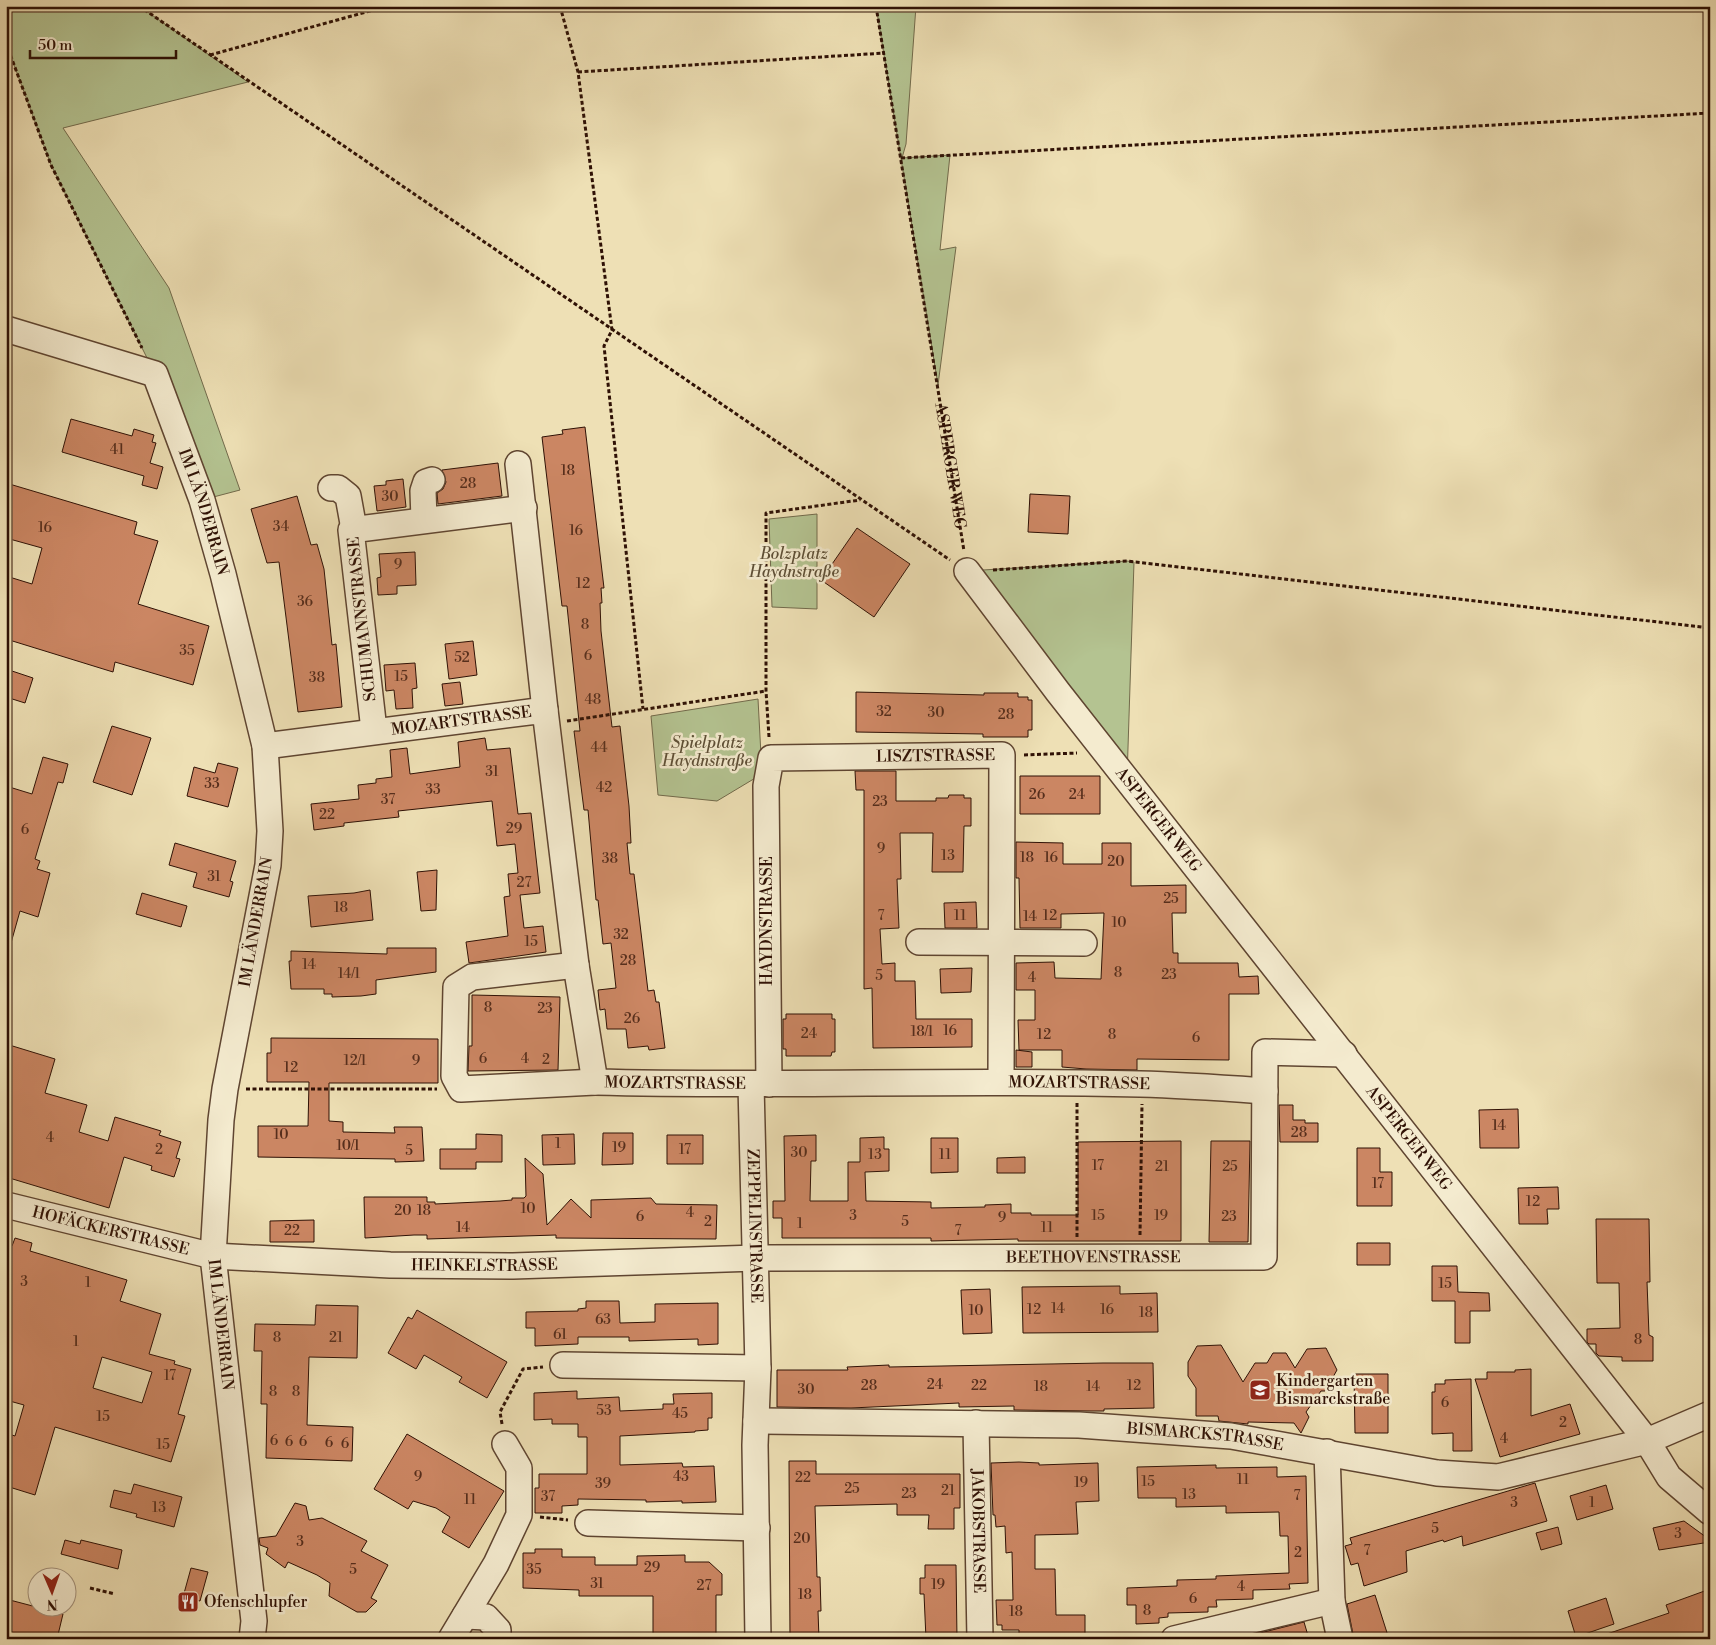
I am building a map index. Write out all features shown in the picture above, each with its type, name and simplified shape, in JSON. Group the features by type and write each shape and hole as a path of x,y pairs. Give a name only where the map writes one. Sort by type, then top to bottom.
{"street":[{"path":"6,329 155,374"},
{"name":"IM LÄNDERRAIN","path":"155,374 202,500 223,574 265,746 270,830 268,865 225,1089 221,1120 213,1256 254,1621 252,1639"},
{"path":"518,464 546,717"},
{"path":"424,518 422,491 426,482 432,480"},
{"path":"331,488 338,488 348,496 354,529"},
{"name":"SCHUMANNSTRASSE","path":"374,730 351,530 424,518 524,508"},
{"name":"ASPERGER WEG","path":"967,572 1105,751 1647,1442 1669,1478 1710,1512"},
{"name":"MOZARTSTRASSE","path":"265,746 374,730 546,717 576,964 595,1082 760,1084 1078,1083 1142,1084 1265,1091"},
{"name":"LISZTSTRASSE","path":"771,758 1002,755 1000,1082"},
{"name":"HAYDNSTRASSE","path":"760,1084 766,786 771,758"},
{"path":"919,942 1084,943"},
{"path":"576,964 472,977 456,987 454,1076 461,1088 595,1082"},
{"path":"1265,1091 1265,1052 1344,1054"},
{"name":"ZEPPELINSTRASSE","path":"758,1639 756,1258 760,1084"},
{"name":"BEETHOVENSTRASSE","path":"756,1258 1264,1257 1265,1091"},
{"name":"HOFÄCKERSTRASSE","path":"6,1205 213,1256"},
{"name":"HEINKELSTRASSE","path":"213,1256 390,1265 513,1266 756,1258"},
{"path":"563,1364 758,1368"},
{"name":"BISMARCKSTRASSE","path":"756,1421 1079,1425 1231,1436 1437,1473 1498,1477 1647,1442 1710,1414"},
{"name":"JAKOBSTRASSE","path":"976,1423 980,1639"},
{"path":"451,1639 496,1564 519,1515 520,1468 505,1444"},
{"path":"1327,1452 1332,1601 1340,1639"},
{"path":"588,1523 757,1528"},
{"path":"1174,1639 1332,1601"},
{"path":"465,1616 486,1617 498,1630 498,1639"}],"path":[{"path":"139,6 967,572 1127,561 1710,628"},
{"path":"209,55 388,6"},
{"path":"560,6 578,72 612,330 604,346 643,709"},
{"name":"ASPERGER WEG","path":"876,6 967,572"},
{"path":"6,43 50,164 155,374"},
{"path":"578,72 885,53"},
{"path":"901,158 1710,113"},
{"path":"771,758 766,691 766,514 861,500"},
{"path":"546,717 643,709 766,691"},
{"path":"1002,755 1105,751"},
{"path":"1076,1258 1078,1083"},
{"path":"1140,1258 1142,1084"},
{"path":"225,1089 461,1088"},
{"path":"505,1444 500,1412 523,1369 563,1364"},
{"path":"519,1515 588,1523"},
{"path":"90,1588 115,1594"}],"green space":[{"path":"6,6 139,6 248,82 63,128 169,288 240,490 202,500 155,374 51,165 6,43"},
{"path":"876,6 916,6 906,144 902,158 950,155 940,250 956,247 938,385"},
{"name":"Bolzplatz Haydnstraße","path":"817,514 817,609 772,607 769,519"},
{"path":"1134,562 1127,779 967,571"},
{"name":"Spielplatz Haydnstraße","path":"758,699 762,774 717,801 658,795 651,716"}],"building":[{"path":"71,419 132,436 134,429 154,435 152,442 156,443 150,463 163,467 157,489 142,485 144,476 62,452"},
{"path":"585,427 604,588 601,588 601,631 612,727 620,726 629,806 631,843 627,843 630,874 634,874 648,991 654,990 656,1002 659,1002 665,1048 649,1050 648,1046 628,1048 626,1029 607,1029 605,1009 600,1010 598,990 616,988 611,943 603,944 598,900 596,900 588,810 584,810 574,731 580,731 567,606 562,606 542,437 563,434 562,430"},
{"path":"498,463 502,496 438,504 437,493 443,489 446,482 442,470"},
{"path":"403,479 406,507 377,511 374,486 386,485 386,481"},
{"path":"6,483 137,522 134,534 158,541 138,604 209,626 193,685 115,662 113,672 6,639 6,576 32,584 42,548 6,538"},
{"path":"1030,494 1070,496 1068,534 1028,532"},
{"path":"297,496 311,545 317,544 324,569 332,645 336,644 342,707 298,712 279,562 267,563 251,509"},
{"path":"857,528 910,564 874,617 821,580"},
{"path":"415,552 416,585 397,586 397,594 378,595 377,578 381,577 379,554"},
{"path":"473,641 477,675 449,679 445,644"},
{"path":"415,663 417,688 412,689 413,708 396,709 394,690 386,691 384,665"},
{"path":"6,669 33,678 25,703 6,697"},
{"path":"460,682 463,704 445,706 442,684"},
{"path":"856,692 984,695 984,693 1018,693 1018,697 1028,697 1028,700 1032,700 1032,730 1028,730 1028,737 983,737 983,734 856,732"},
{"path":"112,726 151,738 132,795 93,782"},
{"path":"485,738 487,750 510,748 518,814 531,813 540,893 520,895 524,928 543,926 546,952 469,963 466,942 508,936 504,897 510,896 508,874 518,873 515,844 497,846 492,801 398,811 399,817 344,823 344,826 314,830 311,804 359,799 358,785 376,783 376,779 392,777 390,750 407,748 410,774 460,767 458,742"},
{"path":"43,757 68,764 63,783 58,782 35,859 40,861 37,869 50,873 38,917 20,911 11,943 6,943 6,786 32,794"},
{"path":"218,763 238,768 228,807 187,796 194,767 215,773"},
{"path":"855,771 896,771 896,801 936,801 936,798 948,798 949,795 964,795 964,798 971,798 971,826 964,826 963,872 932,872 933,833 900,833 901,879 897,879 899,928 880,929 882,964 895,963 895,981 915,981 916,1019 972,1019 972,1047 873,1048 872,988 864,989 864,790 856,790"},
{"path":"1020,776 1100,776 1100,814 1020,814"},
{"path":"1016,842 1063,843 1063,864 1102,864 1102,843 1131,843 1131,886 1186,885 1186,913 1172,913 1173,953 1178,953 1178,963 1238,963 1239,977 1258,976 1259,994 1229,994 1229,1060 1137,1059 1137,1070 1086,1069 1062,1067 1062,1050 1019,1050 1018,1020 1035,1020 1035,990 1016,990 1016,963 1054,962 1055,978 1101,979 1104,913 1061,914 1061,928 1020,928 1019,878 1016,878"},
{"path":"175,843 236,861 230,881 233,882 229,897 193,887 197,873 169,865"},
{"path":"437,870 436,910 421,911 417,872"},
{"path":"370,890 373,920 311,927 308,896"},
{"path":"142,893 187,906 181,927 136,914"},
{"path":"976,902 977,928 945,928 944,903"},
{"path":"387,948 436,948 436,972 376,980 376,994 361,996 332,997 332,994 324,994 324,989 291,989 289,961 291,961 291,951 387,954"},
{"path":"972,968 971,992 941,993 940,969"},
{"path":"472,995 560,997 558,1070 468,1071 469,1046 472,1046"},
{"path":"786,1014 832,1014 832,1019 835,1019 835,1052 832,1052 831,1056 786,1056 786,1049 783,1049 783,1019 786,1019"},
{"path":"271,1038 438,1039 438,1083 329,1083 329,1121 343,1122 343,1132 395,1133 394,1127 422,1127 424,1161 395,1162 395,1159 258,1157 258,1126 308,1126 309,1082 267,1082 267,1053 271,1053"},
{"path":"6,1044 55,1059 45,1093 87,1105 79,1132 108,1141 115,1117 161,1131 159,1135 181,1142 176,1158 180,1159 174,1177 151,1170 152,1166 124,1157 109,1208 6,1177"},
{"path":"1016,1050 1032,1052 1032,1067 1016,1067"},
{"path":"1279,1105 1293,1105 1293,1120 1305,1120 1305,1123 1318,1123 1318,1142 1280,1142"},
{"path":"1518,1109 1519,1148 1480,1148 1479,1110"},
{"path":"603,1133 633,1133 633,1164 602,1165"},
{"path":"476,1134 502,1135 502,1162 476,1162 476,1169 440,1169 440,1149 476,1149"},
{"path":"574,1134 575,1164 543,1165 542,1135"},
{"path":"667,1135 703,1135 703,1164 667,1164"},
{"path":"816,1135 816,1161 811,1161 810,1201 848,1201 848,1162 860,1162 860,1138 884,1137 884,1149 889,1149 889,1171 865,1172 866,1201 931,1202 931,1208 985,1207 985,1205 1011,1204 1011,1213 1031,1213 1031,1215 1078,1215 1078,1142 1181,1141 1181,1241 1018,1241 1018,1239 931,1241 931,1238 782,1238 782,1218 773,1218 773,1201 785,1201 784,1136"},
{"path":"931,1138 958,1138 958,1172 931,1173"},
{"path":"1211,1141 1250,1141 1248,1242 1209,1242"},
{"path":"1357,1148 1380,1148 1380,1172 1392,1172 1392,1206 1357,1206"},
{"path":"1025,1157 1025,1173 997,1173 997,1158"},
{"path":"525,1158 543,1174 547,1225 571,1199 591,1218 591,1200 651,1198 656,1204 717,1205 716,1239 556,1238 556,1235 427,1239 427,1235 414,1235 365,1238 364,1197 427,1197 427,1202 435,1202 435,1204 524,1198 526,1196"},
{"path":"1558,1187 1559,1209 1547,1209 1548,1224 1519,1224 1518,1188"},
{"path":"1596,1219 1649,1219 1650,1282 1647,1282 1649,1335 1653,1337 1653,1361 1622,1361 1622,1357 1599,1356 1596,1353 1596,1344 1589,1344 1587,1342 1587,1329 1620,1328 1619,1283 1597,1283"},
{"path":"314,1220 314,1242 270,1242 270,1221"},
{"path":"15,1238 32,1243 30,1251 127,1280 120,1301 161,1314 149,1354 175,1361 174,1364 191,1369 178,1414 185,1416 171,1462 55,1427 35,1495 6,1486 6,1433 15,1436 24,1405 6,1400 6,1244 12,1246","holes":["102,1357 152,1372 142,1403 93,1388"]},
{"path":"1357,1243 1390,1243 1390,1265 1357,1265"},
{"path":"1432,1266 1457,1266 1458,1292 1489,1293 1490,1311 1470,1311 1470,1343 1455,1343 1455,1301 1432,1301"},
{"path":"1120,1286 1120,1294 1157,1293 1158,1332 1023,1333 1022,1287"},
{"path":"990,1289 992,1333 963,1334 961,1290"},
{"path":"586,1301 619,1301 620,1323 655,1322 655,1304 718,1303 718,1344 698,1345 698,1339 629,1341 629,1337 578,1337 578,1344 535,1346 535,1328 526,1328 526,1312 578,1311 578,1309 586,1308"},
{"path":"316,1305 358,1306 357,1358 309,1357 307,1425 353,1427 352,1461 266,1458 267,1404 261,1404 262,1351 254,1351 255,1324 315,1325"},
{"path":"417,1310 507,1362 487,1398 459,1382 462,1377 424,1355 416,1369 388,1353 408,1317 412,1319"},
{"path":"1221,1345 1243,1382 1255,1363 1267,1363 1273,1353 1286,1353 1295,1368 1307,1349 1326,1348 1337,1370 1325,1391 1321,1391 1306,1412 1309,1417 1301,1433 1294,1423 1248,1422 1248,1424 1219,1421 1218,1416 1196,1416 1196,1388 1188,1376 1188,1362 1197,1346"},
{"path":"1153,1363 1154,1408 1104,1409 1104,1411 1014,1410 1014,1406 959,1407 959,1403 851,1408 777,1407 777,1370 848,1370 847,1367 889,1365 889,1367"},
{"path":"1531,1369 1531,1416 1570,1404 1580,1434 1500,1457 1475,1379 1487,1379 1487,1372 1515,1372 1515,1370"},
{"path":"1354,1374 1388,1374 1388,1433 1355,1433"},
{"path":"1471,1379 1472,1451 1453,1451 1453,1433 1432,1434 1432,1392 1435,1392 1435,1384 1445,1384 1445,1380"},
{"path":"577,1391 577,1399 619,1397 620,1411 663,1409 663,1404 674,1404 673,1394 712,1393 712,1418 708,1418 708,1430 620,1436 620,1465 682,1463 683,1467 714,1466 716,1502 682,1503 682,1501 646,1502 646,1500 578,1499 578,1505 562,1506 562,1513 535,1513 535,1488 539,1488 539,1474 587,1474 587,1437 578,1437 578,1424 552,1424 552,1419 534,1420 534,1393"},
{"path":"407,1434 504,1491 469,1548 442,1532 450,1517 436,1508 413,1501 408,1509 374,1489"},
{"path":"789,1461 816,1461 816,1474 960,1474 960,1508 954,1508 954,1529 928,1529 929,1515 897,1515 897,1504 815,1506 817,1577 820,1577 821,1611 818,1611 819,1639 790,1639"},
{"path":"991,1463 1039,1463 1039,1465 1098,1463 1099,1501 1076,1502 1078,1534 1035,1535 1035,1569 1055,1569 1056,1615 1085,1615 1085,1639 1019,1639 1019,1630 1002,1630 1002,1625 997,1625 996,1600 1013,1600 1012,1552 1006,1553 1005,1526 996,1527 995,1515 993,1515"},
{"path":"1216,1465 1216,1468 1277,1467 1277,1477 1306,1476 1308,1583 1289,1584 1290,1589 1253,1590 1253,1599 1216,1600 1217,1607 1208,1607 1208,1612 1168,1613 1168,1617 1159,1618 1159,1623 1136,1624 1136,1605 1127,1605 1127,1588 1177,1586 1177,1580 1216,1579 1216,1576 1289,1573 1288,1536 1280,1536 1279,1512 1226,1513 1226,1506 1176,1507 1176,1498 1138,1498 1137,1467"},
{"path":"1535,1483 1547,1521 1463,1546 1462,1536 1406,1551 1407,1572 1364,1586 1358,1563 1351,1565 1345,1546 1352,1544 1350,1538"},
{"path":"134,1484 182,1497 174,1527 136,1517 137,1514 110,1507 114,1490 131,1494"},
{"path":"1606,1485 1613,1509 1577,1520 1570,1496"},
{"path":"295,1503 306,1506 309,1520 322,1518 367,1541 361,1551 388,1565 371,1598 377,1601 366,1612 357,1612 329,1596 330,1583 288,1562 285,1568 266,1554 268,1548 260,1545 259,1538 276,1536"},
{"path":"1684,1521 1710,1540 1710,1542 1659,1550 1653,1528"},
{"path":"1558,1527 1562,1544 1541,1550 1536,1533"},
{"path":"65,1540 80,1544 81,1540 122,1550 118,1569 61,1554"},
{"path":"535,1549 562,1549 562,1557 595,1557 595,1565 637,1565 637,1556 685,1555 685,1562 709,1562 722,1574 722,1595 716,1595 716,1639 653,1639 653,1596 579,1596 579,1590 523,1588 523,1553 535,1553"},
{"path":"925,1565 956,1565 957,1639 926,1639 924,1594 920,1594 920,1578 925,1578"},
{"path":"191,1568 208,1572 200,1601 183,1597"},
{"path":"1710,1589 1710,1633 1694,1639 1601,1639 1601,1636 1669,1613 1666,1605"},
{"path":"1375,1595 1389,1639 1354,1639 1347,1604"},
{"path":"1606,1598 1614,1624 1576,1637 1568,1611"},
{"path":"6,1599 28,1605 28,1618 62,1618 57,1639 6,1639"},
{"path":"1304,1622 1309,1639 1249,1639 1248,1636"}],"place":[{"name":"Kindergarten Bismarckstraße","path":"1260,1390"},
{"name":"Ofenschlupfer","path":"188,1602"}]}
